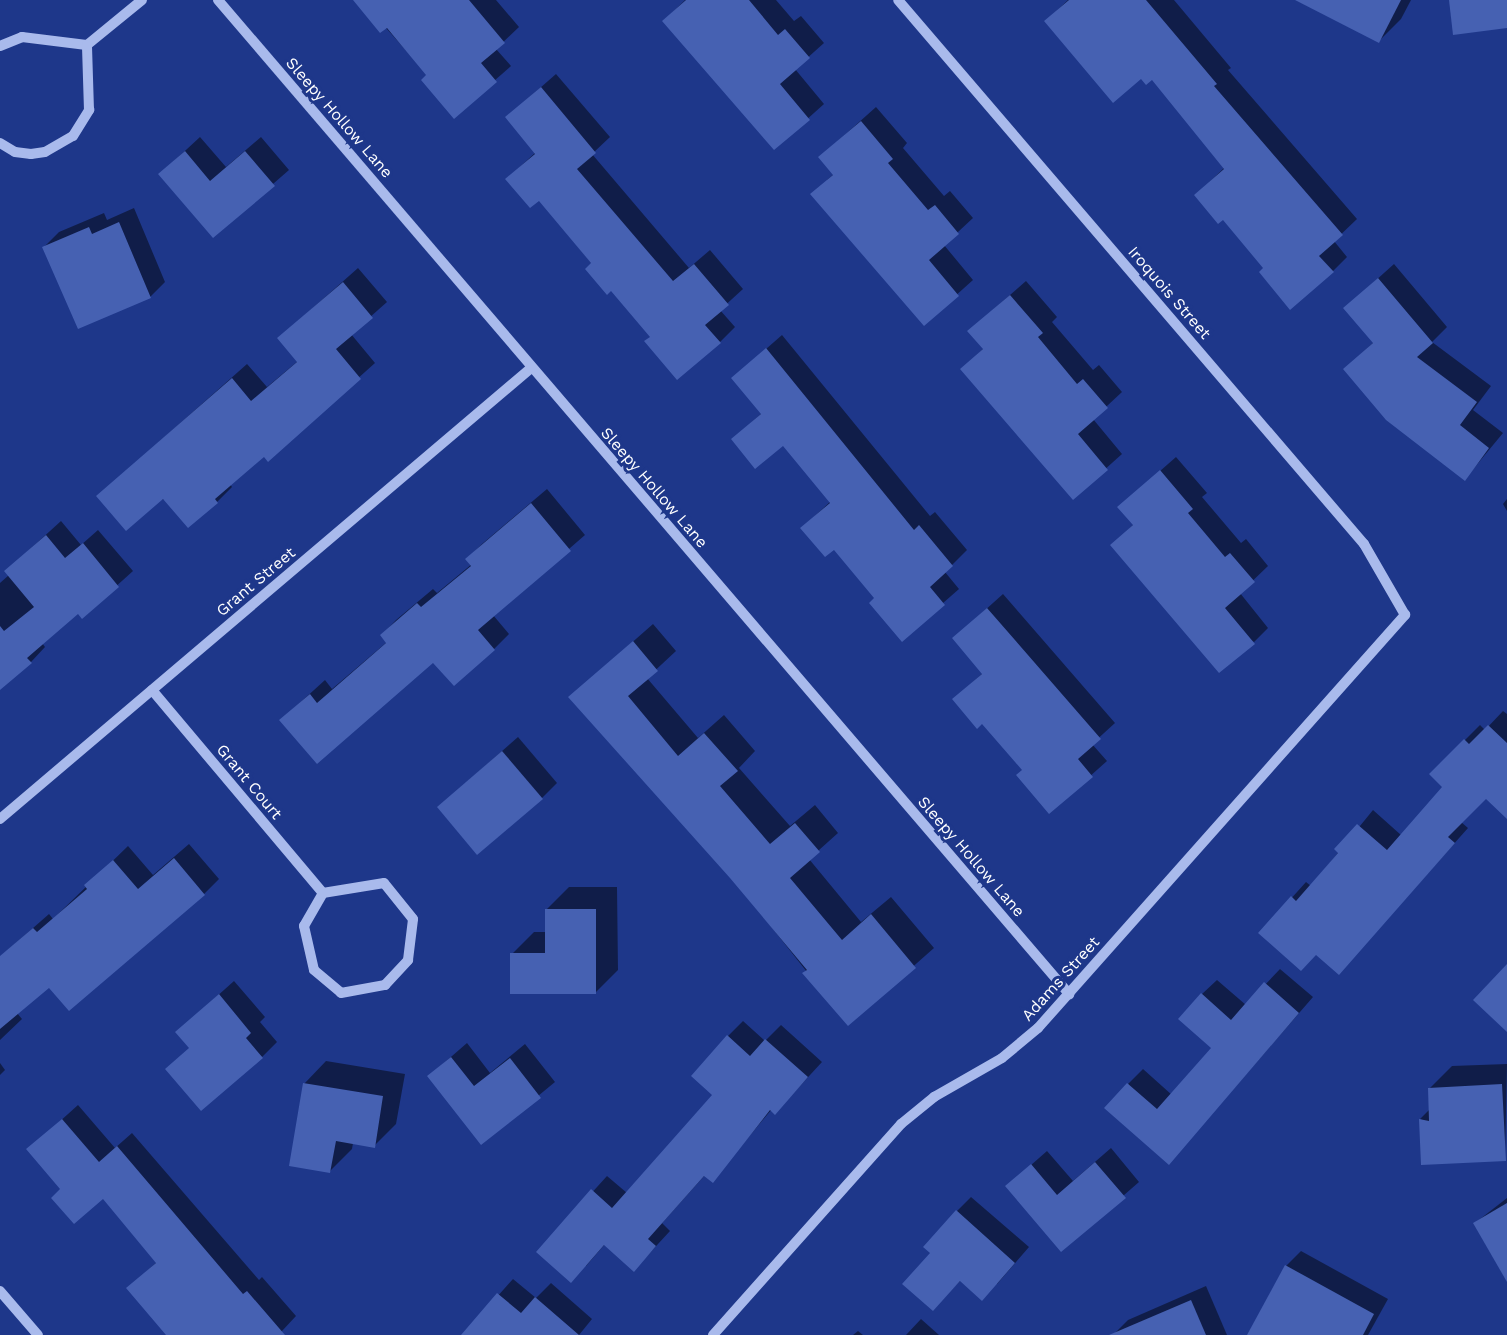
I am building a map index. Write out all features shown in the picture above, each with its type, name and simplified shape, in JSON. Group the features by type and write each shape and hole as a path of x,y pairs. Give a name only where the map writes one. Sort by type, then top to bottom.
{"street":[{"path":"0,46 22,37 87,45 142,0"},
{"name":"Sleepy Hollow Lane","path":"218,0 531,368 1070,994"},
{"name":"Iroquois Street","path":"898,0 1364,544 1405,615"},
{"path":"0,143 15,152 31,154 45,152 73,136 88,110 87,45"},
{"name":"Grant Street","path":"0,819 531,368"},
{"name":"Adams Street","path":"713,1335 901,1124 934,1097 1002,1058 1038,1028 1405,615"},
{"name":"Grant Court","path":"152,690 323,893"},
{"path":"384,883 413,919 408,960 385,985 340,993 314,970 304,926 323,893 384,883"},
{"path":"0,1291 38,1335"}],"building":[{"path":"353,0 469,0 505,43 481,63 497,82 454,119 421,80 426,75 387,28 380,33"},
{"path":"686,0 749,0 778,35 785,29 810,58 780,84 810,120 774,150 662,21"},
{"path":"1069,0 1146,0 1217,84 1214,86 1343,235 1319,256 1334,272 1290,310 1259,272 1263,268 1223,220 1218,224 1194,195 1224,169 1152,80 1146,85 1141,79 1113,103 1044,21"},
{"path":"1295,0 1401,0 1379,43"},
{"path":"1449,0 1507,0 1507,28 1453,35"},
{"path":"541,87 596,153 577,169 673,281 694,264 729,305 705,325 721,343 677,380 644,341 650,337 611,291 607,295 585,269 591,263 539,201 530,208 505,179 535,154 505,117"},
{"path":"861,121 893,159 888,163 928,210 935,205 959,234 929,260 959,296 924,326 810,194 833,175 818,157"},
{"path":"185,151 210,181 245,151 275,186 213,238 158,174"},
{"path":"119,222 151,298 78,329 42,247 89,227 92,234"},
{"path":"1378,278 1433,343 1417,357 1477,402 1460,425 1489,448 1465,481 1386,420 1343,369 1373,343 1343,308"},
{"path":"343,282 373,318 336,349 361,379 268,462 264,457 215,499 218,503 188,528 163,499 126,531 96,496 232,378 251,401 297,362 277,338"},
{"path":"1010,295 1043,333 1038,337 1077,384 1083,379 1108,408 1078,434 1108,470 1073,500 960,369 983,349 967,331"},
{"path":"766,348 914,530 919,525 953,566 930,587 945,605 902,642 869,603 874,598 834,550 825,557 800,528 830,503 783,446 755,469 731,439 761,414 731,378"},
{"path":"1160,470 1193,509 1188,513 1225,557 1230,553 1255,582 1225,608 1255,644 1219,673 1110,545 1133,525 1117,507"},
{"path":"531,503 571,551 478,630 495,650 454,686 433,663 317,764 279,720 310,694 317,703 386,643 380,635 417,603 421,607 471,566 465,559"},
{"path":"46,535 65,558 83,543 119,587 82,619 78,614 27,658 32,663 0,690 0,626 4,631 34,607 4,571"},
{"path":"987,608 1101,739 1078,759 1093,777 1049,814 1016,775 1022,770 982,724 977,729 952,699 982,674 952,638"},
{"path":"633,641 658,671 628,696 678,756 704,733 738,771 720,786 770,844 795,823 820,852 790,878 842,940 871,914 916,968 848,1026 802,973 807,970 730,878 568,697"},
{"path":"1488,725 1507,743 1507,819 1486,799 1448,837 1455,843 1339,975 1316,955 1301,971 1258,933 1291,896 1296,901 1338,853 1334,849 1357,824 1387,850 1442,787 1429,774 1464,739 1469,744"},
{"path":"502,751 543,799 477,855 437,807"},
{"path":"174,858 205,895 69,1011 49,988 0,1029 0,956 33,928 37,932 87,889 84,885 113,860 138,889"},
{"path":"545,909 596,909 596,994 510,994 510,953 545,953"},
{"path":"1507,964 1507,1032 1473,1000"},
{"path":"1264,982 1299,1013 1169,1165 1104,1108 1127,1083 1157,1109 1211,1048 1178,1019 1201,993 1231,1020"},
{"path":"219,994 251,1033 246,1038 263,1058 201,1111 165,1069 189,1048 175,1032"},
{"path":"727,1035 750,1056 765,1039 808,1077 775,1115 770,1110 713,1183 704,1176 648,1239 656,1246 634,1272 604,1245 571,1283 536,1252 591,1189 612,1208 712,1095 691,1076"},
{"path":"451,1057 474,1086 510,1058 541,1098 481,1145 427,1076"},
{"path":"303,1083 383,1096 375,1148 336,1141 330,1173 289,1166"},
{"path":"1502,1084 1506,1161 1421,1165 1419,1119 1429,1121 1428,1088"},
{"path":"62,1119 99,1162 117,1146 243,1294 247,1291 285,1335 166,1335 126,1288 156,1263 103,1199 74,1224 51,1198 60,1189 26,1149"},
{"path":"1095,1162 1126,1198 1061,1252 1005,1186 1031,1164 1057,1195"},
{"path":"1507,1203 1507,1282 1473,1223"},
{"path":"956,1210 1015,1263 982,1301 960,1281 933,1311 902,1284 930,1253 923,1247"},
{"path":"1285,1265 1374,1314 1363,1335 1247,1335"},
{"path":"497,1293 521,1313 535,1297 579,1335 461,1335"},
{"path":"1191,1300 1206,1335 1109,1335"}]}
